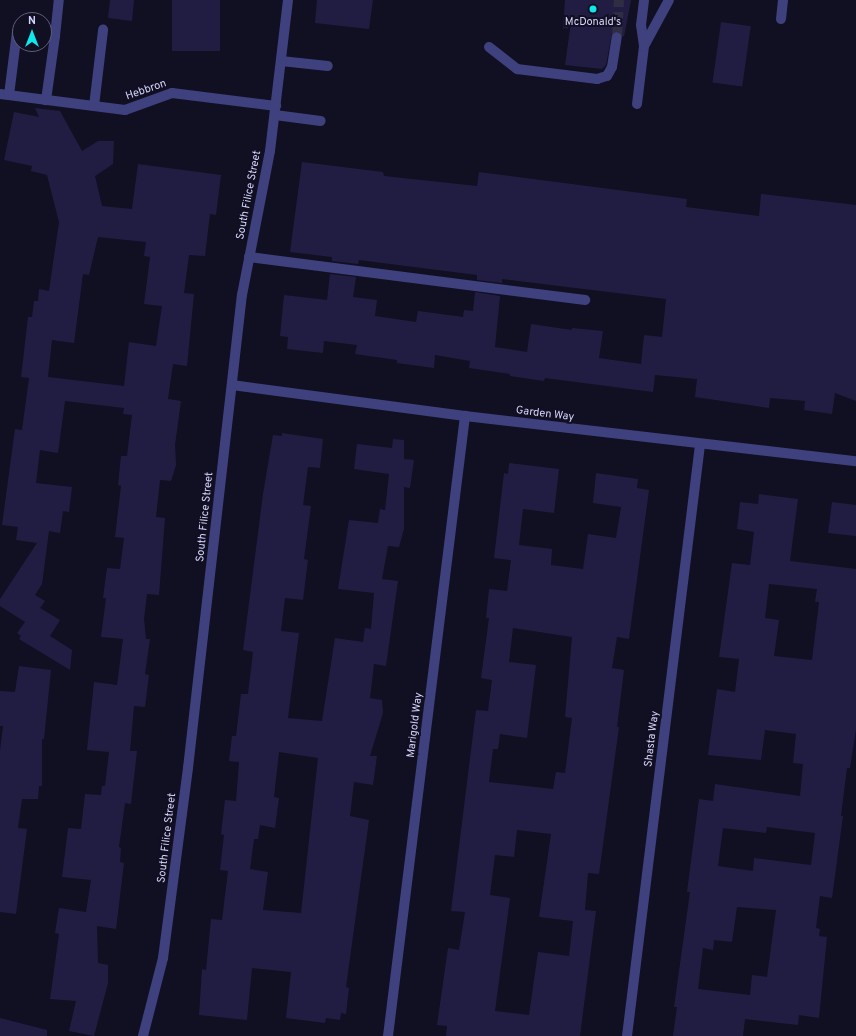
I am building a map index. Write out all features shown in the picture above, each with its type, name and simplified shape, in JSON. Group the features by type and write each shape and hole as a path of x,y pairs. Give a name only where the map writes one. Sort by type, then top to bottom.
{"street":[{"path":"46,100 59,0"},
{"name":"South Filice Street","path":"143,1036 163,958 188,768 232,385 249,257 264,187 275,111 288,0"},
{"path":"636,104 644,46 641,25 644,0"},
{"path":"644,46 670,0"},
{"path":"781,19 783,0"},
{"path":"94,106 103,30"},
{"path":"489,47 517,69 597,79 607,76 612,67 617,37"},
{"path":"4,95 13,52"},
{"path":"280,61 328,66"},
{"name":"Hebbron","path":"4,95 125,110 172,93 275,111 321,121"},
{"path":"249,257 584,300"},
{"name":"Garden Way","path":"232,385 700,445 856,461"},
{"name":"Marigold Way","path":"388,1036 465,416"},
{"name":"Shasta Way","path":"627,1036 700,445"}],"building":[{"path":"110,0 134,0 132,21 108,18"},
{"path":"172,0 220,0 220,51 172,51"},
{"path":"317,0 373,0 369,29 315,23"},
{"path":"565,0 631,0 624,37 618,31 612,33 606,65 602,69 565,65 570,29 563,28"},
{"path":"721,22 751,26 742,87 713,82"},
{"path":"35,108 60,111 82,151 98,141 114,141 113,164 95,176 102,206 132,209 138,164 221,175 216,215 210,214 205,256 189,255 184,293 194,294 187,366 173,364 168,399 181,401 175,445 176,465 171,481 160,480 156,517 165,518 159,595 147,594 144,619 146,639 150,639 145,674 149,675 145,707 134,706 130,751 137,751 131,804 125,803 119,847 121,848 120,862 124,863 116,929 97,926 98,963 108,965 108,983 94,1036 69,1031 76,1001 50,999 59,934 55,933 59,908 86,912 91,880 62,877 68,828 81,829 85,794 101,795 102,786 105,786 109,752 87,750 94,682 117,685 123,639 101,637 106,598 103,598 107,568 120,569 124,538 115,537 121,486 118,485 121,456 127,456 132,415 123,414 124,408 65,401 58,453 40,450 36,483 72,487 69,512 63,511 60,533 49,531 42,584 35,595 45,601 40,608 60,620 50,636 72,650 70,670 19,639 21,636 17,633 25,622 0,606 0,599 37,543 16,540 18,527 2,525 15,429 22,430 29,378 21,377 28,317 32,317 34,301 38,301 39,289 49,291 59,222 47,175 31,171 32,166 4,160 14,112 39,117","holes":["98,237 146,242 144,256 150,257 144,304 162,306 156,346 129,342 124,386 48,377 52,340 74,343 83,274 89,275"]},
{"path":"302,162 383,172 384,176 477,186 479,172 687,199 686,207 759,216 761,194 856,205 856,401 835,393 832,414 804,410 805,401 770,398 769,408 695,397 697,379 655,375 653,392 545,378 544,381 510,376 510,374 469,368 470,361 435,355 434,368 397,363 397,360 355,354 357,345 324,341 323,353 287,349 288,337 280,336 284,295 327,300 330,274 356,277 353,297 377,300 375,316 416,322 418,311 463,317 464,310 473,311 475,292 500,296 495,347 527,352 531,324 572,330 572,328 603,331 599,358 641,364 644,335 662,337 666,299 502,279 502,283 477,280 477,275 359,260 358,264 332,261 332,257 290,252"},
{"path":"282,433 323,439 320,468 308,467 303,505 311,506 304,559 308,560 303,600 285,598 281,631 299,633 288,718 322,721 335,638 363,642 365,628 371,629 374,593 338,589 349,520 378,523 380,509 385,510 389,474 354,469 357,444 392,448 393,439 404,440 404,459 414,460 410,488 404,487 404,529 399,547 388,546 382,579 398,581 386,666 374,664 370,698 382,700 383,713 370,756 377,756 373,785 354,782 350,816 369,820 346,987 349,988 346,1014 341,1013 340,1020 326,1018 325,1023 286,1018 291,972 252,968 247,1020 199,1015 202,969 206,970 211,919 222,920 228,871 220,870 224,835 221,834 225,800 236,801 239,762 229,761 232,736 236,736 241,694 248,694 253,652 243,650 263,494 273,435 282,436","holes":["279,752 318,758 301,913 263,910 268,872 250,869 254,839 258,839 260,825 275,828 279,798 274,797"]},
{"path":"509,463 559,469 554,513 523,509 519,545 552,549 551,565 583,569 588,534 616,538 621,507 593,503 596,473 638,479 637,488 649,490 629,639 617,637 612,668 624,670 617,727 619,727 599,874 588,873 585,910 596,911 580,1036 446,1036 447,1026 437,1025 448,948 459,950 465,912 451,911 476,710 488,711 492,680 481,678 489,618 486,618 489,589 507,591 511,560 494,558 504,473 508,474","holes":["513,628 572,637 565,717 572,718 565,773 556,772 553,789 489,782 493,749 498,749 500,734 527,738 536,665 509,662","517,830 551,834 539,917 573,921 569,956 538,952 529,1015 495,1011 510,898 490,895 495,855 514,857"]},
{"path":"759,494 798,499 790,561 856,569 856,729 850,768 847,768 841,816 843,816 832,898 820,896 816,928 820,929 819,936 827,937 819,1018 799,1015 798,1025 745,1019 743,1036 673,1036 677,1007 674,1007 690,892 687,892 699,799 713,801 715,784 800,796 803,764 793,763 796,734 765,730 761,760 708,755 717,689 735,692 739,659 719,657 732,563 750,565 754,532 737,529 740,502 758,504","holes":["769,584 817,589 815,602 819,602 812,660 774,656 779,620 765,618","767,827 815,833 811,865 754,858 753,871 718,866 723,828 766,833","737,907 776,910 767,977 752,975 750,995 698,989 703,948 713,950 714,940 732,942"]},
{"path":"832,502 856,505 856,536 828,533"},
{"path":"19,666 51,670 44,739 42,739 42,786 39,786 38,799 22,799 18,828 27,829 16,914 0,912 0,751 3,726 0,726 0,691 15,692"},
{"path":"0,1018 47,1030 47,1036 0,1036"}],"tunnel":[{"path":"617,37 619,0"}],"place":[{"name":"McDonald's","path":"593,9"}]}
